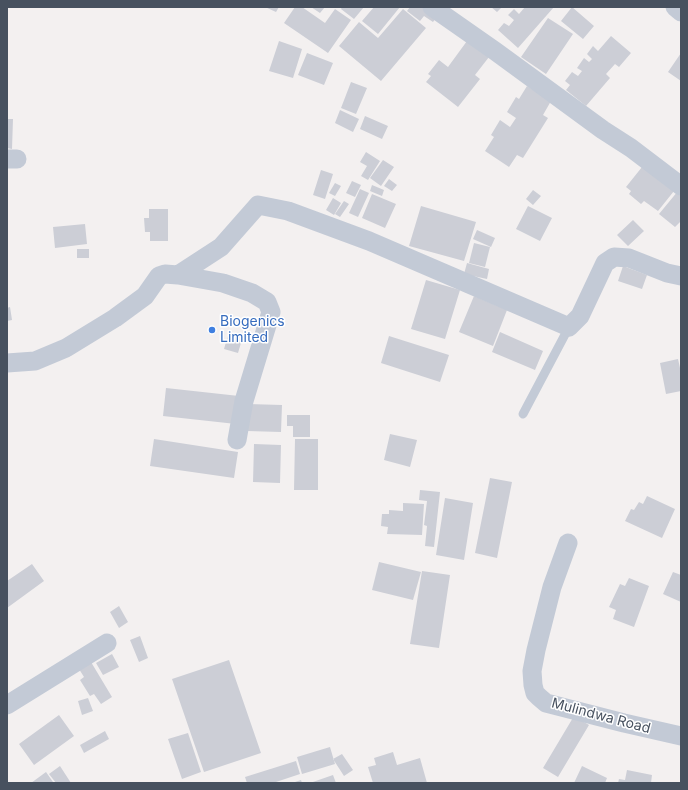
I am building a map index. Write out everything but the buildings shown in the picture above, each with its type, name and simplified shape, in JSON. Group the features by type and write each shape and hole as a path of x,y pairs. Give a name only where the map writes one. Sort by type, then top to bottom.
{"street":[{"path":"432,7 603,130 631,148 681,186"},
{"path":"675,7 681,12"},
{"path":"178,275 221,247 258,205 288,211 369,241 569,327 580,316 605,263 614,257 629,258 667,273 681,276"},
{"path":"7,363 35,361 66,348 115,318 145,296 159,276 165,274 178,275 223,283 252,293 267,302 271,312 244,400 237,440"},
{"name":"Mulindwa Road","path":"568,543 552,587 536,650 532,671 535,693 546,703 681,736"},
{"path":"7,705 107,643"}],"lane":[{"path":"523,414 569,327"}],"place":[{"name":"Biogenics Limited","path":"212,330"}]}
